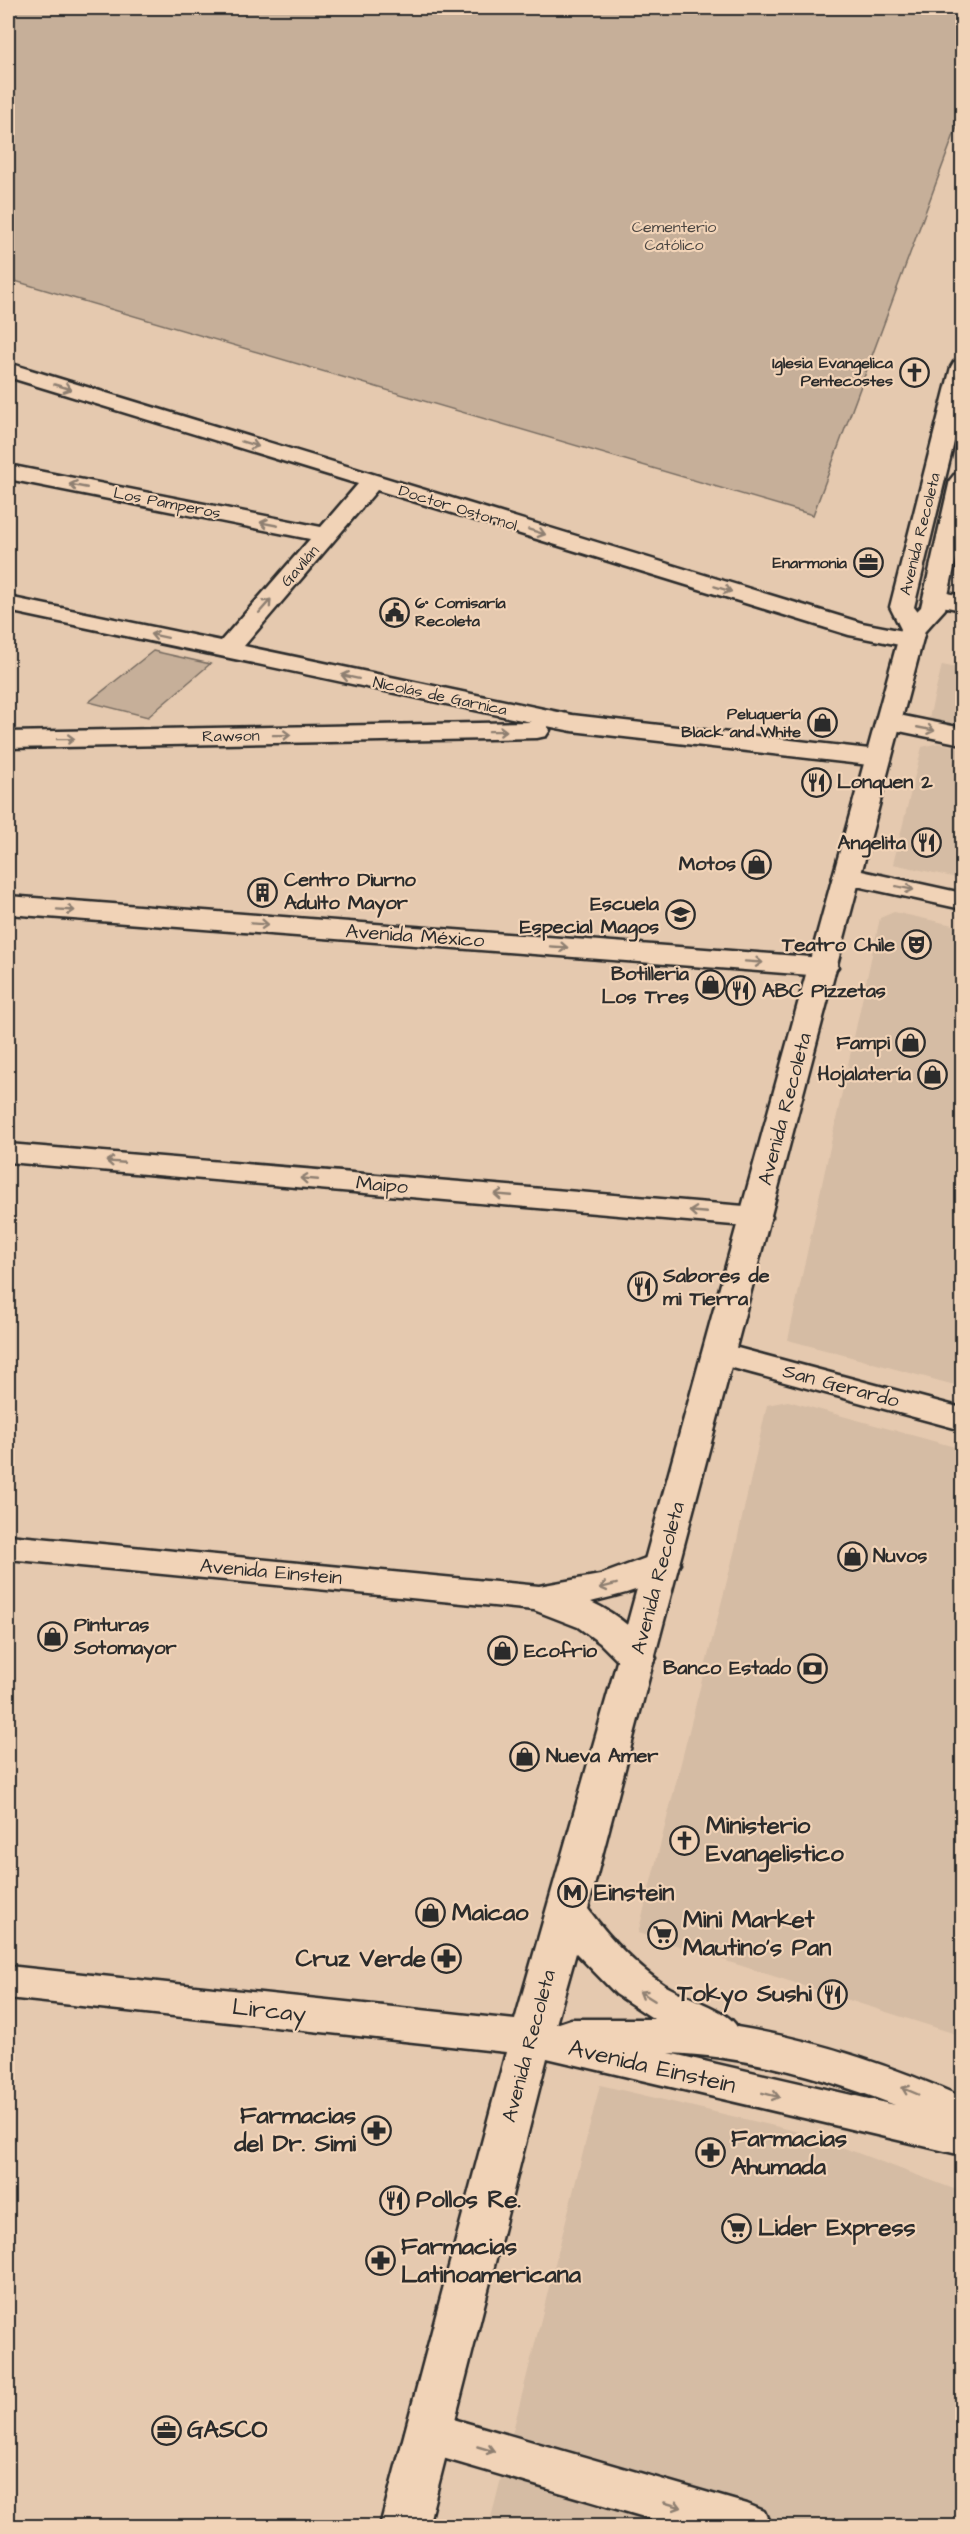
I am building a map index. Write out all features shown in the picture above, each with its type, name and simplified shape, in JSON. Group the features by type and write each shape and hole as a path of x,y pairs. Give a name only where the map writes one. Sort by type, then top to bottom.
{"street":[{"name":"Avenida Recoleta","path":"912,634 902,607 963,367"},
{"name":"Doctor Ostornol","path":"8,370 858,630 912,634"},
{"name":"Los Pamperos","path":"8,472 327,535"},
{"name":"Gavilán","path":"227,650 372,482"},
{"name":"Avenida Recoleta","path":"404,2526 531,2038 637,1658 878,758 912,634 933,609 962,482"},
{"path":"936,598 963,603"},
{"name":"Nicolás de Garnica","path":"8,604 469,702 613,729 878,758"},
{"path":"455,732 470,714 469,702"},
{"path":"889,721 963,736"},
{"name":"Rawson","path":"8,740 613,729"},
{"path":"848,876 963,901"},
{"name":"Avenida México","path":"8,905 823,968"},
{"name":"Maipo","path":"8,1153 756,1217"},
{"name":"San Gerardo","path":"719,1354 963,1419"},
{"name":"Avenida Einstein","path":"8,1547 534,1597 577,1609 612,1630 637,1658"},
{"name":"Avenida Einstein","path":"534,1597 580,1593 613,1585 662,1564"},
{"path":"566,1910 607,1964 648,1997 701,2023 779,2049"},
{"name":"Lircay","path":"8,1982 531,2038"},
{"name":"Avenida Einstein","path":"531,2038 646,2034 708,2038 779,2049 889,2083 963,2116"},
{"name":"Avenida Einstein","path":"531,2038 963,2138"},
{"path":"429,2433 747,2526"}],"shaded area":[{"path":"942,665 962,669 962,729 928,722"},
{"path":"939,743 962,748 962,879 893,864 922,747"},
{"path":"894,912 962,927 962,1387 788,1340 880,918"},
{"path":"788,1401 962,1449 962,2036 638,1933 736,1545 767,1405"},
{"path":"600,2085 804,2133 962,2192 962,2526 489,2526"}],"green space":[{"name":"Cementerio Católico","path":"8,8 962,8 962,113 813,515 8,279"},
{"path":"153,651 210,664 148,717 89,702"}],"place":[{"name":"Iglesia Evangelica Pentecostes","path":"914,372"},
{"name":"Enarmonia","path":"868,563"},
{"name":"6° Comisaría Recoleta","path":"394,612"},
{"name":"Peluquería Black and White","path":"822,723"},
{"name":"Lonquen 2","path":"816,782"},
{"name":"Angelita","path":"927,843"},
{"name":"Motos","path":"757,864"},
{"name":"Centro Diurno Adulto Mayor","path":"263,892"},
{"name":"Escuela Especial Magos","path":"680,915"},
{"name":"Teatro Chile","path":"916,945"},
{"name":"Botilleria Los Tres","path":"710,985"},
{"name":"ABC Pizzetas","path":"741,991"},
{"name":"Fampi","path":"911,1043"},
{"name":"Hojalatería","path":"932,1074"},
{"name":"Sabores de mi Tierra","path":"642,1287"},
{"name":"Nuvos","path":"852,1556"},
{"name":"Pinturas Sotomayor","path":"53,1637"},
{"name":"Ecofrio","path":"503,1651"},
{"name":"Banco Estado","path":"812,1668"},
{"name":"Nueva Amer","path":"525,1756"},
{"name":"Ministerio Evangelistico","path":"685,1840"},
{"name":"Einstein","path":"573,1893"},
{"name":"Maicao","path":"431,1913"},
{"name":"Mini Market Mautino's Pan","path":"662,1934"},
{"name":"Cruz Verde","path":"447,1959"},
{"name":"Tokyo Sushi","path":"833,1994"},
{"name":"Farmacias del Dr. Simi","path":"377,2130"},
{"name":"Farmacias Ahumada","path":"710,2153"},
{"name":"Pollos Re.","path":"395,2200"},
{"name":"Lider Express","path":"737,2228"},
{"name":"Farmacias Latinoamericana","path":"380,2261"},
{"name":"GASCO","path":"166,2430"}]}
